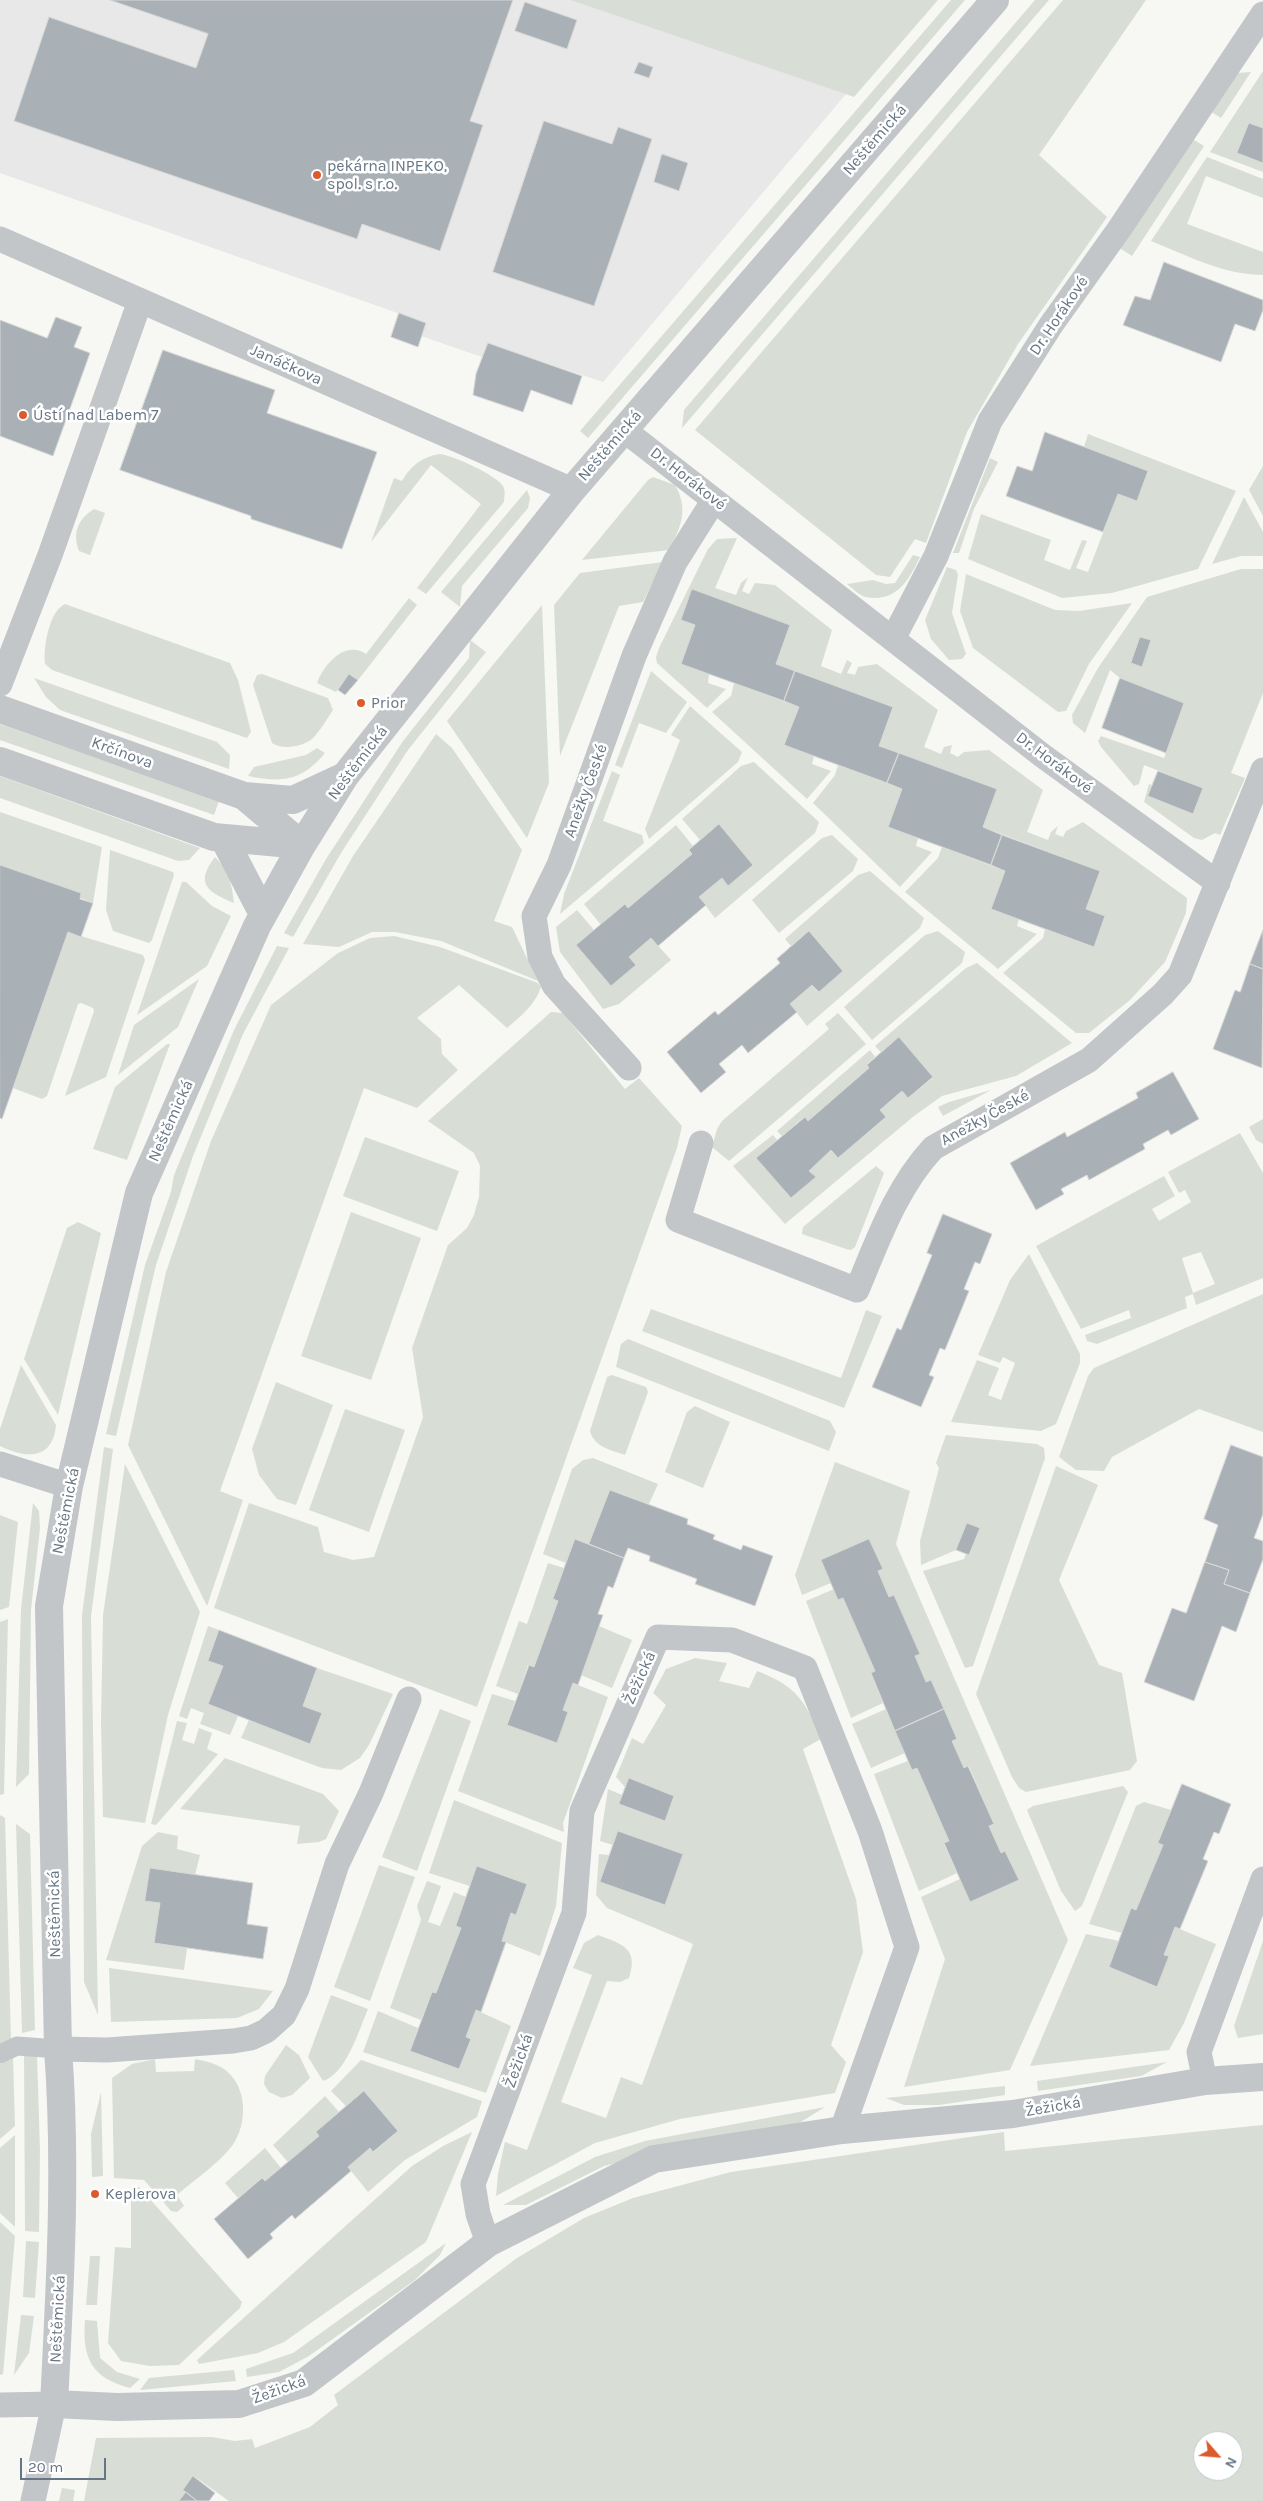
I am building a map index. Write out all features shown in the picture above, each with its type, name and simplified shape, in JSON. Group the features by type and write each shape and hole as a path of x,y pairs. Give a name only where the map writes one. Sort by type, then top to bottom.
{"street":[{"name":"Neštěmická","path":"33,2501 54,2404 62,2240 62,2100 58,2049 49,1606 69,1486 139,1193 263,914 302,846 346,776 572,490 995,0"},
{"name":"Dr. Horákové","path":"893,639 936,556 990,421 1051,325 1120,228 1263,14"},
{"name":"Janáčkova","path":"0,239 572,490"},
{"path":"0,684 59,529 140,301"},
{"name":"Dr. Horákové","path":"624,430 1043,756 1218,883"},
{"name":"Anežky České","path":"630,1068 554,985 540,957 534,916 558,865 634,656 675,562 714,500"},
{"name":"Krčínova","path":"0,709 244,796 292,800 346,776"},
{"path":"0,761 224,839 302,846"},
{"name":"Anežky České","path":"701,1143 678,1220 857,1290 900,1191 915,1167 933,1148 1089,1060 1164,994 1180,975 1263,770"},
{"name":"Krčínova","path":"244,796 302,846"},
{"path":"224,839 263,914"},
{"path":"0,1464 69,1486"},
{"name":"Žežická","path":"488,2243 478,2214 473,2184 574,1913 582,1811 658,1637 732,1640 805,1668 870,1831 907,1947 842,2130"},
{"path":"0,2054 18,2046 107,2050 233,2041 251,2038 266,2030 284,2015 297,1988 337,1864 371,1794 409,1699"},
{"path":"1205,2081 1200,2052 1263,1878"},
{"name":"Žežická","path":"54,2404 117,2407 239,2404 304,2383 488,2243 654,2159 842,2130 1013,2114 1205,2081 1263,2078"},
{"path":"0,2405 54,2404"}],"shaded area":[{"path":"0,0 570,0 846,94 603,382 488,343 482,357 421,336 426,323 0,173"},
{"path":"570,0 938,0 854,97"},
{"path":"951,0 965,0 588,438 580,431"},
{"path":"1035,0 1049,0 682,428 684,410"},
{"path":"1063,0 1146,0 1039,155 1107,217 1018,344 967,432 926,543 915,539 890,577 876,575 695,430"},
{"path":"1263,71 1263,128 1249,123 1237,153 1263,163 1263,172 1210,152"},
{"path":"1251,72 1221,118 1210,111 1238,73"},
{"path":"1191,138 1204,146 1132,256 1118,247"},
{"path":"1207,157 1263,179 1263,198 1206,176 1187,224 1263,252 1263,275 1234,272 1220,268 1151,241"},
{"path":"1088,434 1236,491 1198,569 1112,593 1062,598 968,559 981,514 1051,540 1044,560 1070,570 1082,540 1087,541 1076,568 1088,572 1118,494 1137,501 1148,471 1084,447"},
{"path":"440,454 455,458 474,467 499,482 504,490 504,502 426,594 417,588 481,504 431,465 371,542 394,478 402,481 409,470 418,463 428,457"},
{"path":"990,458 998,462 974,509 959,553 953,553"},
{"path":"1263,466 1263,516 1249,490"},
{"path":"653,477 675,485 682,502 680,526 669,550 582,560 648,480"},
{"path":"527,490 530,498 528,508 462,586 460,607 441,592"},
{"path":"1244,497 1263,532 1263,556 1241,556 1212,564"},
{"path":"94,509 105,513 90,555 79,551 76,532 80,522"},
{"path":"737,538 715,588 736,595 741,583 748,577 742,591 749,594 755,583 775,585 832,630 821,666 841,674 847,660 852,663 847,673 855,675 858,667 877,664 938,710 924,747 941,754 944,747 952,745 950,753 958,757 964,752 989,750 1043,790 1027,832 1048,840 1051,832 1058,826 1055,834 1063,837 1066,831 1083,822 1187,898 1186,913 1165,962 1130,1000 1089,1033 1076,1033 1003,973 1043,938 1045,929 1094,947 1105,917 1086,909 1100,871 983,827 997,789 879,746 893,707 776,664 790,625 692,590 681,620 695,625 709,674 708,683 726,689 707,708 657,663 656,657 659,648 708,549 717,539"},
{"path":"913,555 920,557 911,574 900,588 886,597 866,597 856,592 847,584 873,580 886,584 895,583"},
{"path":"663,562 643,602 619,606 560,756 554,605 580,573"},
{"path":"947,567 956,570 958,575 952,613 966,654 962,659 949,660 931,639 925,620"},
{"path":"1241,569 1263,569 1263,693 1231,773 1245,778 1220,835 1215,833 1202,840 1194,838 1144,802 1149,784 1153,786 1149,796 1193,814 1203,788 1144,765 1139,784 1134,786 1098,741 1101,736 1164,758 1184,703 1120,678 1110,670 1085,733 1073,723 1072,715 1098,668 1147,597","holes":["1140,637 1151,641 1131,663"]},
{"path":"966,574 1055,610 1079,611 1132,603 1089,664 1066,711 1058,712 973,648 960,611"},
{"path":"409,598 417,605 358,680 349,674 336,692 317,683 325,668 336,656 350,650 358,650 366,654"},
{"path":"65,604 230,663 238,680 251,732 247,738 52,670 45,664 46,640 55,614"},
{"path":"542,605 549,783 527,838 447,721"},
{"path":"470,640 486,652 408,750 341,853 293,937 284,933 326,859 403,741 469,658"},
{"path":"651,671 687,702 666,733 639,723 622,768 615,765"},
{"path":"262,674 328,698 333,710 321,729 308,742 292,747 272,743 253,685 257,675"},
{"path":"34,678 217,742 230,755 229,769 60,710 46,697"},
{"path":"734,683 799,707 784,745 814,756 812,764 831,771 807,799 712,712 731,696"},
{"path":"690,706 742,752 738,762 649,839 645,829 680,740 671,735"},
{"path":"0,724 219,801 214,815 0,740"},
{"path":"436,734 452,748 522,850 494,921 512,927 538,981 441,941 395,932 372,932 339,947 303,944 353,856"},
{"path":"317,748 325,753 308,769 291,778 271,779 248,776 254,767 306,755"},
{"path":"754,762 819,822 815,833 715,918 699,897 722,878 728,885 753,865 719,824 700,840 682,819 741,766"},
{"path":"838,765 902,789 888,827 918,838 916,846 932,852 900,887 813,803 835,775"},
{"path":"612,771 620,775 603,821 642,835 644,843 560,914 564,894"},
{"path":"0,776 200,848 189,860 178,861 0,798"},
{"path":"0,812 102,847 93,903 0,865"},
{"path":"676,825 693,846 689,850 692,854 628,908 625,904 601,925 584,904"},
{"path":"832,835 858,859 853,871 779,933 752,900 822,838"},
{"path":"942,847 1005,871 991,909 1019,919 1017,926 1037,934 998,969 905,892 938,858"},
{"path":"110,850 173,872 174,875 152,940 149,943 113,931 106,910"},
{"path":"215,857 224,867 229,878 234,903 217,895 207,886 205,874"},
{"path":"870,871 924,918 920,928 807,1026 790,1004 812,985 819,992 843,971 809,931 791,946 785,939 858,875"},
{"path":"182,882 186,882 212,906 231,916 207,966 137,1015"},
{"path":"577,910 594,930 636,965 629,957 651,938 671,960 619,1004 603,1009 560,952 556,927"},
{"path":"938,931 965,952 962,963 872,1040 844,1007 925,935"},
{"path":"68,932 143,955 145,960 106,1077 65,1096 94,1011 93,1008 81,1003 78,1004 47,1096 42,1099 13,1088"},
{"path":"394,936 440,947 538,983 541,987 531,1005 507,1028 459,985 417,1018 441,1039 442,1054 458,1070 417,1108 364,1088 220,1491 243,1500 207,1606 128,1445 166,1272 211,1141 271,1005 338,953 370,938"},
{"path":"277,946 289,948 243,1034 193,1156 156,1265 116,1436 106,1434 145,1265 171,1192 174,1175 234,1030"},
{"path":"977,963 1072,1043 1016,1076 942,1096 914,1116 785,1224 733,1166 773,1135 777,1140 757,1158 791,1198 815,1177 809,1171 831,1150 838,1158 886,1117 880,1110 902,1091 908,1098 933,1078 899,1037 881,1052 875,1046 966,968"},
{"path":"199,979 178,1027 118,1075 134,1025"},
{"path":"551,1012 563,1013 625,1089 639,1078 682,1126 677,1148 477,1707 214,1608 249,1503 318,1527 324,1552 353,1560 374,1557 423,1417 412,1348 448,1245 467,1228 474,1215 479,1197 480,1166 474,1153 428,1121"},
{"path":"838,1013 866,1044 729,1161 712,1147 717,1129 722,1121 829,1029 825,1024"},
{"path":"167,1044 170,1044 127,1160 93,1149 115,1087"},
{"path":"870,1050 875,1057 867,1064 869,1068 808,1121 804,1117 782,1136 777,1131"},
{"path":"991,1090 943,1116 938,1107 949,1102"},
{"path":"1263,1119 1263,1144 1256,1140 1249,1127"},
{"path":"1240,1133 1263,1173 1263,1278 1196,1305 1193,1294 1185,1297 1187,1308 1097,1344 1087,1341 1085,1335 1131,1318 1129,1310 1081,1329 1036,1246 1164,1176 1175,1196 1152,1209 1159,1221 1191,1202 1185,1190 1179,1193 1168,1172","holes":["1201,1252 1215,1284 1193,1293 1182,1258"]},
{"path":"365,1137 459,1171 437,1231 343,1196"},
{"path":"876,1166 884,1173 855,1247 851,1250 846,1249 802,1234 803,1227"},
{"path":"351,1212 421,1238 371,1380 301,1356"},
{"path":"78,1222 101,1233 58,1415 24,1359 67,1228"},
{"path":"1029,1254 1080,1354 1080,1363 1056,1424 1041,1431 951,1422 977,1360 999,1368 988,1395 1001,1400 1015,1363 1003,1357 1000,1363 978,1355 1010,1280"},
{"path":"1263,1294 1263,1432 1199,1409 1112,1457 1104,1471 1076,1470 1059,1457 1088,1376 1094,1368"},
{"path":"651,1309 841,1378 866,1310 882,1316 844,1408 642,1331"},
{"path":"628,1339 830,1421 836,1432 829,1451 616,1367 621,1344"},
{"path":"21,1365 56,1425 50,1445 37,1454 19,1453 0,1446 0,1429"},
{"path":"612,1375 646,1387 648,1392 625,1455 599,1444 595,1441 590,1431 607,1377"},
{"path":"276,1382 333,1405 296,1505 277,1499 259,1475 252,1449"},
{"path":"695,1406 730,1422 703,1488 665,1472 687,1412"},
{"path":"345,1409 405,1430 369,1532 309,1510"},
{"path":"946,1435 1037,1444 1044,1448 1045,1458 973,1666 965,1668 923,1571 964,1559 966,1554 969,1555 980,1528 967,1523 956,1550 921,1565 920,1541 939,1468 936,1463"},
{"path":"104,1447 113,1449 91,1616 98,2015 84,1982 82,1615"},
{"path":"593,1458 658,1484 649,1504 610,1490 589,1544 575,1539 566,1563 543,1554 572,1469 583,1460"},
{"path":"835,1462 910,1491 896,1544 1068,1940 1010,2070 904,2087 945,1959 921,1897 960,1879 970,1902 1019,1880 1005,1851 1001,1853 989,1826 994,1824 969,1766 964,1768 952,1741 957,1739 931,1681 926,1682 878,1571 882,1569 869,1539 831,1583 802,1595 795,1575"},
{"path":"125,1464 200,1612 168,1715 145,1823 103,1817 101,1721 103,1615"},
{"path":"1056,1466 1098,1485 1059,1580 1099,1665 1122,1673 1137,1761 1130,1770 1026,1792 1019,1788 1012,1777 976,1694"},
{"path":"33,1503 39,1511 40,1528 31,1610 29,1774 16,1787 21,1609"},
{"path":"0,1515 18,1522 9,1607 0,1610"},
{"path":"548,1563 564,1568 553,1598 558,1601 534,1667 528,1665 518,1694 496,1686 519,1621 527,1624"},
{"path":"834,1589 843,1598 875,1671 871,1674 883,1703 851,1718 806,1601"},
{"path":"8,1619 4,1794 0,1795 0,1622"},
{"path":"208,1626 219,1630 208,1660 223,1666 208,1704 238,1716 230,1735 200,1724 204,1713 191,1708 187,1719 179,1716"},
{"path":"599,1626 632,1640 612,1688 581,1675"},
{"path":"695,1658 727,1663 719,1681 749,1688 757,1671 781,1683 798,1696 810,1714 821,1739 803,1749 856,1899 863,1952 831,2045 846,2062 835,2093 680,2119 595,2143 496,2196 498,2174 505,2142 527,2150 592,1975 573,1968 584,1943 598,1935 614,1941 626,1949 632,1960 632,1968 629,1978 620,1982 607,1981 561,2102 606,2118 621,2077 642,2085 693,1944 607,1908 596,1895 599,1854 610,1855 600,1882 664,1905 682,1854 619,1831 613,1845 600,1841 608,1789 622,1795 619,1804 665,1821 674,1796 629,1779 625,1787 616,1777 632,1738 643,1744 666,1705 653,1693 666,1669"},
{"path":"317,1668 393,1694 369,1745 360,1758 341,1770 322,1768 241,1738 249,1720 310,1743 322,1713 303,1706"},
{"path":"573,1683 608,1697 563,1823 564,1832 458,1791 492,1694 515,1701 507,1725 557,1743 563,1710"},
{"path":"440,1709 471,1721 417,1871 382,1857"},
{"path":"886,1709 905,1753 871,1768 852,1724"},
{"path":"177,1721 187,1723 182,1740 194,1744 199,1728 212,1733 207,1749 218,1754 156,1825 151,1824"},
{"path":"225,1758 323,1794 339,1811 326,1839 319,1842 297,1844 300,1826 180,1809"},
{"path":"908,1761 917,1768 949,1841 944,1844 957,1873 919,1891 874,1774"},
{"path":"1123,1786 1128,1792 1082,1906 1075,1911 1061,1891 1027,1810 1033,1806"},
{"path":"454,1800 562,1843 556,1906 540,1956 502,1941 511,1913 516,1914 527,1884 478,1866 470,1886 429,1873"},
{"path":"1144,1802 1171,1810 1158,1842 1163,1845 1136,1910 1131,1908 1122,1933 1089,1924 1136,1806"},
{"path":"0,1815 5,1818 11,2040 0,2045"},
{"path":"16,1824 30,1834 35,2030 22,2033"},
{"path":"158,1832 178,1836 177,1849 200,1855 195,1875 160,1903 155,1943 187,1948 184,1970 106,1960 142,1846"},
{"path":"379,1865 415,1877 370,2001 334,1987"},
{"path":"427,1881 441,1886 428,1922 440,1926 454,1892 466,1897 461,1928 436,1993 432,1992 421,2020 390,2008 421,1920 417,1906"},
{"path":"1175,1927 1216,1944 1184,2023 1169,2050 1030,2066 1086,1934 1119,1941 1109,1967 1156,1987 1168,1956 1164,1955"},
{"path":"1263,1941 1263,2034 1238,2038 1234,2026"},
{"path":"109,1968 273,1991 259,2009 237,2018 111,2022"},
{"path":"331,1995 368,2009 345,2061 331,2077 323,2081 308,2057"},
{"path":"476,2010 511,2026 486,2093 363,2052 378,2011 418,2028 410,2051 459,2069 471,2039 466,2037"},
{"path":"286,2045 299,2055 310,2078 292,2095 282,2098 269,2092 264,2084 265,2076"},
{"path":"24,2055 37,2055 40,2151 39,2232 25,2231"},
{"path":"13,2058 15,2126 0,2139 0,2064"},
{"path":"155,2059 156,2072 194,2071 195,2059 210,2062 221,2067 232,2076 238,2085 243,2106 241,2127 232,2146 213,2165 177,2195 184,2206 177,2212 171,2211 144,2180 114,2178 112,2078 132,2064"},
{"path":"361,2060 482,2101 477,2117 405,2160 368,2192 348,2167 370,2148 374,2152 398,2131 364,2091 346,2106 331,2091"},
{"path":"1167,2062 1141,2076 1038,2091 1037,2081"},
{"path":"1005,2086 1005,2095 939,2105 904,2105 886,2098"},
{"path":"101,2092 103,2176 92,2177 91,2134"},
{"path":"325,2096 339,2112 316,2132 319,2136 288,2162 273,2145"},
{"path":"825,2107 796,2125 688,2146 604,2166 526,2205 503,2205 595,2157 645,2141"},
{"path":"1263,2125 1263,2501 229,2501 194,2476 183,2490 186,2492 179,2501 84,2501 96,2438 212,2437 235,2441 252,2439 255,2448 310,2427 338,2405 334,2395 517,2258 584,2218 633,2198 731,2172 1004,2132 1005,2151"},
{"path":"472,2132 426,2242 284,2342 258,2353 199,2364 197,2360 412,2166 443,2146"},
{"path":"15,2135 15,2227 0,2213 0,2148"},
{"path":"265,2148 281,2168 265,2181 262,2178 238,2198 225,2183"},
{"path":"131,2187 139,2187 242,2302 240,2308 179,2365 150,2366 121,2361 108,2343 115,2247 131,2248"},
{"path":"0,2222 15,2236 3,2374 0,2375"},
{"path":"26,2241 39,2242 35,2298 23,2297"},
{"path":"446,2243 440,2255 415,2280 309,2356 279,2372 247,2377 246,2369 293,2353"},
{"path":"90,2256 100,2256 97,2305 86,2305"},
{"path":"21,2315 34,2316 29,2353 14,2375"},
{"path":"85,2320 97,2321 100,2358 117,2372 140,2379 130,2388 107,2379 92,2365 85,2346"},
{"path":"234,2370 236,2381 140,2390 149,2378"},
{"path":"62,2488 75,2490 73,2501 59,2501"}],"building":[{"name":"pekárna INPEKO, spol. s r.o.","path":"110,0 513,0 470,121 483,125 440,251 362,224 357,239 14,121 49,17 196,68 208,34"},
{"path":"525,2 577,20 567,49 515,31"},
{"path":"639,62 653,67 649,78 634,73"},
{"path":"544,121 612,144 618,127 652,139 594,306 493,272"},
{"path":"1249,123 1263,128 1263,163 1237,153"},
{"path":"662,154 688,163 679,191 654,182"},
{"path":"1164,262 1263,300 1263,310 1255,331 1235,324 1221,362 1123,325 1135,296 1150,300"},
{"path":"399,313 426,323 418,347 391,337"},
{"path":"56,317 82,327 74,347 90,353 53,456 0,436 0,320 47,338"},
{"path":"488,343 582,376 572,405 531,390 523,412 473,395 476,374"},
{"path":"163,350 275,390 267,413 377,452 342,549 251,519 251,516 120,470"},
{"path":"1045,432 1148,471 1137,501 1118,494 1103,532 1006,496 1017,466 1032,471"},
{"path":"692,589 790,625 776,664 795,671 784,701 681,664 695,625 681,620"},
{"path":"1140,637 1151,640 1142,667 1131,663"},
{"path":"795,671 893,707 879,746 899,753 887,783 784,745 799,707 784,701"},
{"path":"349,674 358,680 345,695 338,690"},
{"path":"1120,678 1184,703 1166,753 1102,728"},
{"path":"899,753 997,789 983,827 1002,835 991,865 888,827 902,789 887,783"},
{"path":"1158,771 1203,788 1193,814 1148,796"},
{"path":"719,824 753,865 728,886 722,878 699,897 706,905 658,946 651,938 629,957 636,965 611,986 576,945 625,904 628,908 692,854 689,850"},
{"path":"1002,835 1100,871 1086,909 1105,916 1094,947 991,909 1005,871 991,865"},
{"path":"0,865 81,893 80,899 93,903 81,937 68,932 2,1119 0,1118"},
{"path":"1263,930 1263,969 1250,964"},
{"path":"809,931 843,971 819,992 812,985 790,1004 797,1012 748,1053 742,1045 719,1064 726,1072 701,1093 667,1052 715,1011 718,1015 780,963 777,959"},
{"path":"1250,964 1263,969 1262,1068 1213,1049 1235,990 1240,992"},
{"path":"899,1037 933,1077 908,1098 902,1091 880,1110 886,1117 838,1158 831,1150 809,1171 816,1177 791,1198 756,1158 805,1117 808,1121 869,1068 867,1065"},
{"path":"1173,1072 1199,1119 1171,1135 1168,1130 1143,1144 1145,1149 1089,1180 1087,1175 1061,1189 1064,1194 1036,1210 1010,1163 1065,1132 1067,1137 1138,1098 1136,1093"},
{"path":"943,1214 992,1234 980,1264 975,1262 964,1289 969,1291 945,1350 940,1348 929,1375 934,1377 921,1407 872,1387 897,1328 901,1330 932,1255 927,1253"},
{"path":"1231,1445 1263,1457 1263,1514 1254,1538 1263,1541 1263,1559 1250,1593 1224,1584 1229,1570 1205,1562 1218,1525 1204,1519"},
{"path":"610,1490 688,1519 687,1524 715,1535 713,1539 741,1550 743,1545 773,1556 755,1606 695,1584 697,1579 649,1561 650,1556 628,1548 624,1558 589,1544"},
{"path":"967,1523 980,1528 969,1555 956,1550"},
{"path":"575,1539 624,1558 613,1588 608,1586 598,1614 603,1615 578,1685 573,1683 563,1710 568,1712 557,1743 507,1725 529,1665 534,1667 558,1601 553,1599"},
{"path":"869,1539 883,1569 878,1571 889,1597 894,1595 920,1654 915,1656 926,1682 931,1680 944,1709 895,1731 871,1673 875,1671 843,1598 838,1600 821,1560"},
{"path":"1205,1562 1229,1570 1224,1584 1250,1593 1236,1632 1222,1626 1194,1701 1144,1682 1172,1608 1186,1613"},
{"path":"219,1630 317,1668 303,1706 322,1713 310,1744 208,1704 223,1666 208,1661"},
{"path":"944,1709 957,1739 952,1741 964,1768 968,1766 994,1824 989,1826 1001,1853 1005,1851 1019,1880 970,1902 944,1843 949,1841 917,1768 912,1770 895,1731"},
{"path":"629,1778 674,1796 665,1821 619,1804"},
{"path":"1182,1784 1231,1804 1219,1834 1214,1832 1203,1859 1208,1861 1180,1929 1175,1927 1164,1955 1169,1956 1157,1987 1109,1967 1131,1908 1136,1910 1163,1845 1158,1843"},
{"path":"618,1831 683,1854 665,1905 600,1882"},
{"path":"477,1866 527,1884 516,1915 511,1913 502,1941 506,1942 481,2012 476,2010 466,2037 471,2039 459,2069 410,2051 432,1992 436,1993 461,1928 456,1926"},
{"path":"150,1868 253,1883 247,1924 268,1927 263,1959 154,1943 160,1903 145,1901"},
{"path":"364,2091 398,2131 373,2152 370,2148 348,2167 351,2171 295,2219 292,2215 270,2234 273,2238 248,2259 214,2219 262,2178 265,2181 319,2136 316,2132"},
{"path":"193,2476 215,2493 209,2501 197,2501 183,2490"},
{"path":"186,2492 197,2501 179,2501"}],"place":[{"name":"pekárna INPEKO, spol. s r.o.","path":"317,175"},
{"name":"Ústí nad Labem 7","path":"23,415"},
{"name":"Prior","path":"361,703"},
{"name":"Keplerova","path":"95,2194"}]}
